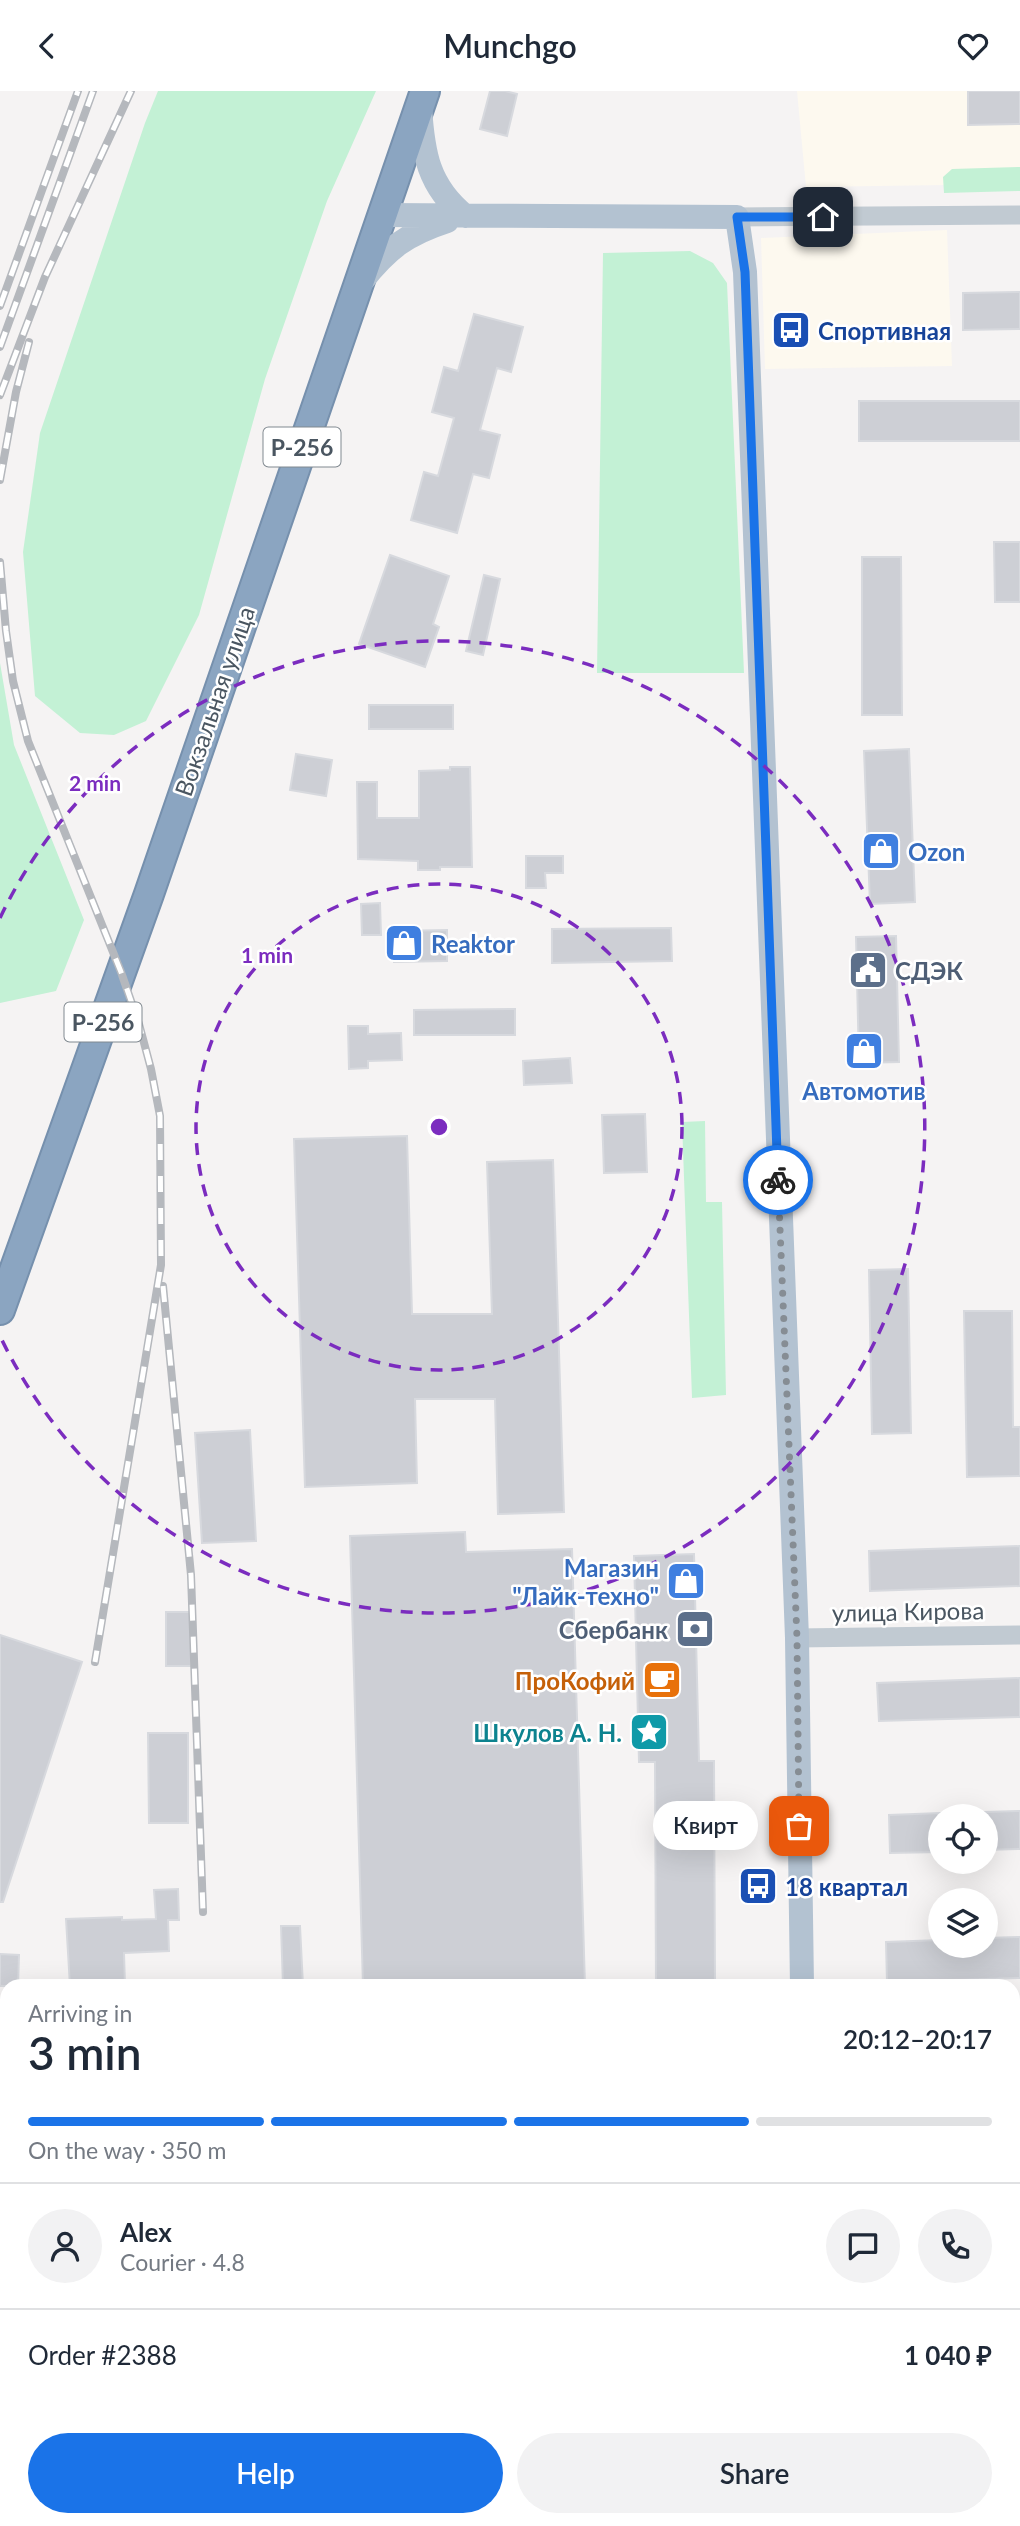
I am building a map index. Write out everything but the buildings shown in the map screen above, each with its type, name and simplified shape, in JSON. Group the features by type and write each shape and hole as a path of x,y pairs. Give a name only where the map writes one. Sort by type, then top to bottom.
{"highway":[{"name":"Вокзальная улица","path":"0,1310 144,907 422,99"}],"main road":[{"path":"422,99 423,146 432,174 439,190 465,215"},
{"path":"383,215 737,217 745,272 797,1638 802,1979"},
{"path":"359,285 380,258 410,235 465,215"}],"street":[{"path":"737,217 1020,215"},
{"name":"улица Кирова","path":"797,1638 1020,1635"}],"shaded area":[{"path":"797,91 1020,91 1020,184 806,187"},
{"path":"947,230 952,366 765,369 761,238"}],"green space":[{"path":"158,91 376,91 327,201 265,379 199,615 146,721 114,735 80,733 35,696 23,552 40,433"},
{"path":"1020,167 1020,191 944,193 943,177 952,169"},
{"path":"690,251 713,263 727,283 744,673 597,673 603,253"},
{"path":"0,663 14,745 84,920 56,991 0,1003"},
{"path":"705,1121 706,1202 722,1202 726,1395 692,1398 682,1122"}],"railway":[{"path":"0,306 78,91"},
{"path":"0,347 93,91"},
{"path":"0,395 45,277 131,91"},
{"path":"0,480 16,392 29,342"},
{"path":"0,562 13,681 28,741 121,972 139,1024 160,1116 161,1265 95,1662"},
{"path":"163,1286 191,1575 203,1912"}],"way so far":[{"path":"778,1180 797,1638 799,1826"}],"place":[{"name":"Спортивная","path":"791,330"},
{"name":"Ozon","path":"881,851"},
{"name":"Reaktor","path":"404,943"},
{"name":"СДЭК","path":"868,970"},
{"name":"Автомотив","path":"864,1051"},
{"name":"Магазин \"Лайк-техно\"","path":"686,1581"},
{"name":"Сбербанк","path":"695,1629"},
{"name":"ПроКофий","path":"662,1680"},
{"name":"Шкулов А. Н.","path":"649,1732"},
{"name":"Квирт","path":"799,1826"},
{"name":"18 квартал","path":"758,1886"}],"route":[{"path":"778,1180 745,272 737,217 823,217"}]}
